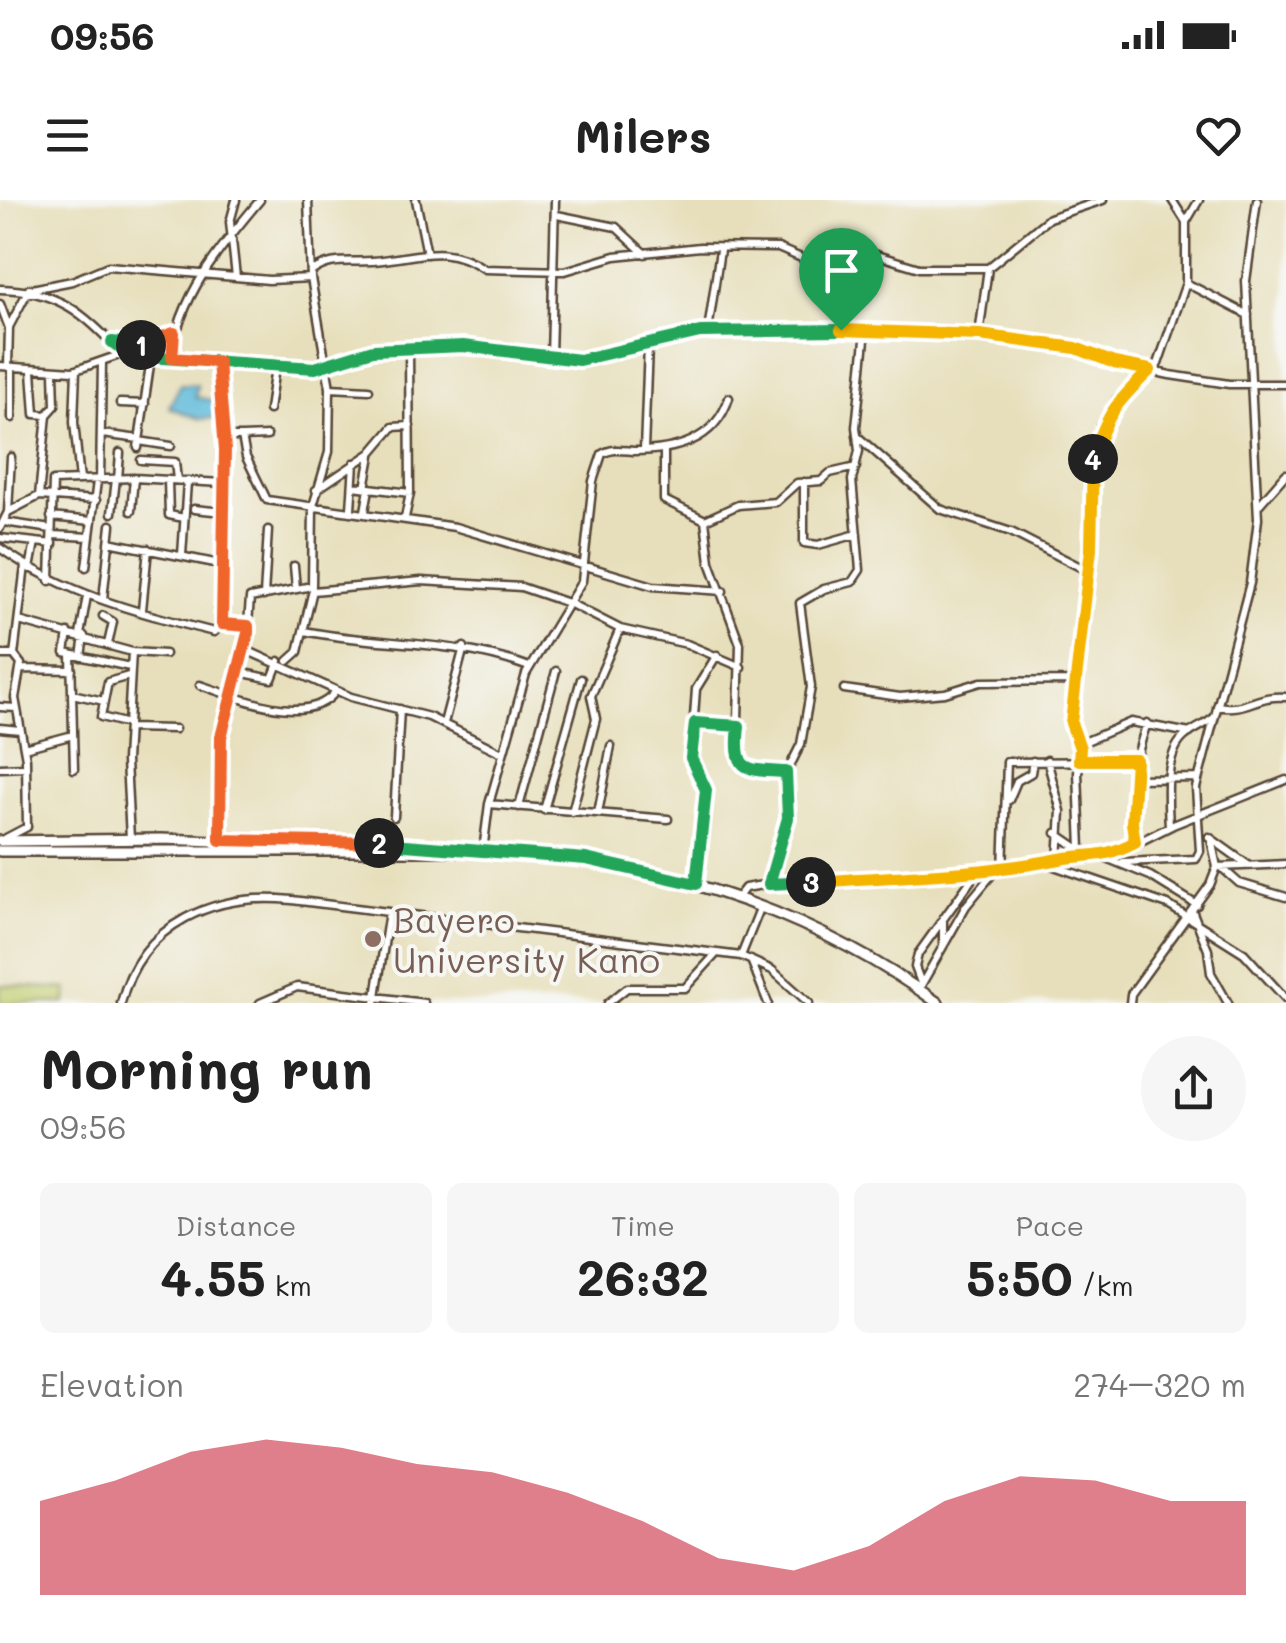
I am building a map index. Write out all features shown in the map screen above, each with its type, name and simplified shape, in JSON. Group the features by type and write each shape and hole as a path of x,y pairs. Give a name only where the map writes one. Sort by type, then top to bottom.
{"main road":[{"path":"0,841 220,840 447,846 480,852"},
{"path":"0,851 480,852 586,859 696,884 761,906 864,954 920,986 938,1003"}],"street":[{"path":"236,200 230,222 236,277"},
{"path":"172,358 174,333 204,274 260,200"},
{"path":"240,672 272,679 284,661 298,652 312,588 313,506 329,452 330,388 310,275 308,200"},
{"path":"416,200 426,254"},
{"path":"551,358 555,200"},
{"path":"0,289 72,282 108,266 236,277 310,275 335,260 370,262 450,252 492,270 554,271 596,265 615,256 684,247 778,248 806,260 873,254 919,268 988,268 1049,218 1103,200"},
{"path":"1172,200 1186,222"},
{"path":"1082,849 1080,748 1071,723 1088,571 1091,469 1102,424 1116,400 1156,369 1186,282 1186,222 1199,200"},
{"path":"738,897 745,888 769,884 999,871 1058,860 1197,859 1202,833 1198,778 1250,584 1257,507 1246,282 1257,200"},
{"path":"557,215 616,227 646,254"},
{"path":"708,331 720,250"},
{"path":"980,335 988,268"},
{"path":"1186,282 1248,315"},
{"path":"8,328 31,289"},
{"path":"31,289 80,314 127,355"},
{"path":"0,304 8,328 12,418"},
{"path":"769,884 788,818 786,772 801,744 812,687 799,608 805,598 845,585 859,574 852,483 857,463 866,330"},
{"path":"7,366 32,371 76,370 127,355 275,367 329,366 373,350 474,346 579,360 708,331 866,330 980,335 1076,348 1114,363 1250,384 1286,384"},
{"path":"127,355 137,346 174,333"},
{"path":"112,342 137,346"},
{"path":"644,450 648,346"},
{"path":"405,518 410,492 409,348"},
{"path":"139,443 151,358"},
{"path":"86,567 99,480 102,362"},
{"path":"0,548 50,581 87,596 214,632 222,624 225,564 224,437 218,362"},
{"path":"269,410 275,367"},
{"path":"76,370 74,422 80,480"},
{"path":"32,371 35,414 48,416"},
{"path":"39,496 48,416 55,406 54,372"},
{"path":"330,388 368,390"},
{"path":"480,852 488,804 529,668 582,581 593,481 602,454 612,449 664,448 716,428 729,398"},
{"path":"120,403 146,404"},
{"path":"315,491 371,454 392,427 410,426"},
{"path":"102,434 171,446"},
{"path":"856,435 940,509 1011,532 1088,571"},
{"path":"224,437 267,436"},
{"path":"242,438 246,458 264,498 462,529 653,586 723,592"},
{"path":"664,448 664,500 705,520"},
{"path":"112,513 120,453"},
{"path":"365,511 371,454"},
{"path":"705,520 738,505 780,500 804,482 821,482 830,473 875,455"},
{"path":"3,520 11,457"},
{"path":"141,460 175,462 177,480"},
{"path":"351,509 354,462"},
{"path":"1257,507 1286,474"},
{"path":"50,581 52,481 134,478 222,483"},
{"path":"131,510 134,478"},
{"path":"168,480 167,510 170,515 184,518"},
{"path":"182,555 187,482"},
{"path":"804,482 804,542 818,545 857,534"},
{"path":"353,486 410,492"},
{"path":"3,520 39,496 96,500"},
{"path":"194,509 222,512"},
{"path":"51,517 92,521"},
{"path":"3,520 90,537"},
{"path":"705,520 710,562 740,644 736,754 740,764 752,770 786,772"},
{"path":"103,599 111,525"},
{"path":"264,596 268,530"},
{"path":"0,538 52,544"},
{"path":"14,654 27,568 35,542"},
{"path":"109,542 225,564"},
{"path":"142,610 148,549"},
{"path":"294,566 296,588"},
{"path":"220,840 219,756 246,650 251,595 296,588 421,581 521,587 571,604 620,629 717,655 741,667"},
{"path":"81,657 87,596"},
{"path":"103,616 113,622 108,644"},
{"path":"19,621 132,652 165,654"},
{"path":"222,624 248,626"},
{"path":"572,812 596,719 591,696 620,629"},
{"path":"304,632 464,648 529,668"},
{"path":"68,633 65,652 130,667"},
{"path":"444,723 464,648"},
{"path":"246,650 284,661 336,691 444,723 502,753"},
{"path":"130,839 128,726 132,652"},
{"path":"72,655 74,769"},
{"path":"696,884 706,790 691,758 696,689 717,655"},
{"path":"0,656 20,656 16,708 26,766 27,827 0,841"},
{"path":"20,670 72,670"},
{"path":"519,807 556,672"},
{"path":"129,676 108,682 102,717 128,726 175,729"},
{"path":"544,810 581,680"},
{"path":"844,690 916,697 981,682 1076,681"},
{"path":"200,685 304,710 322,706 336,691"},
{"path":"72,694 104,701"},
{"path":"1218,706 1241,709 1262,696 1286,697"},
{"path":"0,707 16,708"},
{"path":"394,817 400,709"},
{"path":"1168,827 1170,776 1176,748 1190,733 1214,718"},
{"path":"695,723 739,726"},
{"path":"1080,748 1088,739 1112,727 1147,723 1190,733"},
{"path":"1135,842 1132,823 1136,760 1147,723"},
{"path":"0,728 20,730"},
{"path":"1199,729 1211,730"},
{"path":"24,748 73,735"},
{"path":"598,813 611,746"},
{"path":"1047,760 1061,811 1056,833 1058,860"},
{"path":"920,986 966,906 999,871 1007,806 1006,762 1136,760"},
{"path":"1007,806 1018,781 1031,773 1032,761"},
{"path":"0,768 26,766"},
{"path":"1136,779 1198,778"},
{"path":"1095,857 1286,780"},
{"path":"488,804 668,819"},
{"path":"1057,848 1082,832"},
{"path":"1056,833 1095,857"},
{"path":"1202,833 1249,866"},
{"path":"1212,838 1219,867 1239,883 1286,897"},
{"path":"1123,862 1192,911 1208,950 1211,973 1228,1003"},
{"path":"1045,863 1192,911"},
{"path":"1219,867 1286,864"},
{"path":"1130,1003 1219,867"},
{"path":"920,986 914,967 923,944 977,872"},
{"path":"121,1003 130,976 147,948 176,922 214,904 258,897 741,956 772,970 810,1003"},
{"path":"741,956 761,906"},
{"path":"376,999 390,912"},
{"path":"943,918 943,946"},
{"path":"1195,922 1244,952 1286,998"},
{"path":"923,944 930,968"},
{"path":"608,1003 628,988 685,988 717,953"},
{"path":"750,959 764,1003"},
{"path":"260,1003 296,987 424,1003"}],"green space":[{"path":"0,985 67,989 66,1003 0,1003"}],"water":[{"path":"181,384 197,385 195,397 215,401 219,408 213,418 199,419 169,407"}],"place":[{"name":"Bayero University Kano","path":"373,939"}],"route":[{"path":"841,330 746,328 700,332 579,360 474,346 387,348 357,354 329,366 304,369 235,362 218,362 198,362 131,356 122,354 112,342 137,346 174,333 172,358 218,362 225,450 222,624 248,626 244,657 221,737 220,840 505,851 608,863 696,884 706,790 691,758 695,723 739,726 736,754 740,764 752,770 786,772 788,818 769,884 1017,870 1067,858 1113,855 1135,842 1132,823 1136,760 1079,760 1071,712 1091,549 1092,463 1102,423 1113,411 1116,400 1150,370 1114,363 1076,348 1020,344 980,335 841,330"}]}
